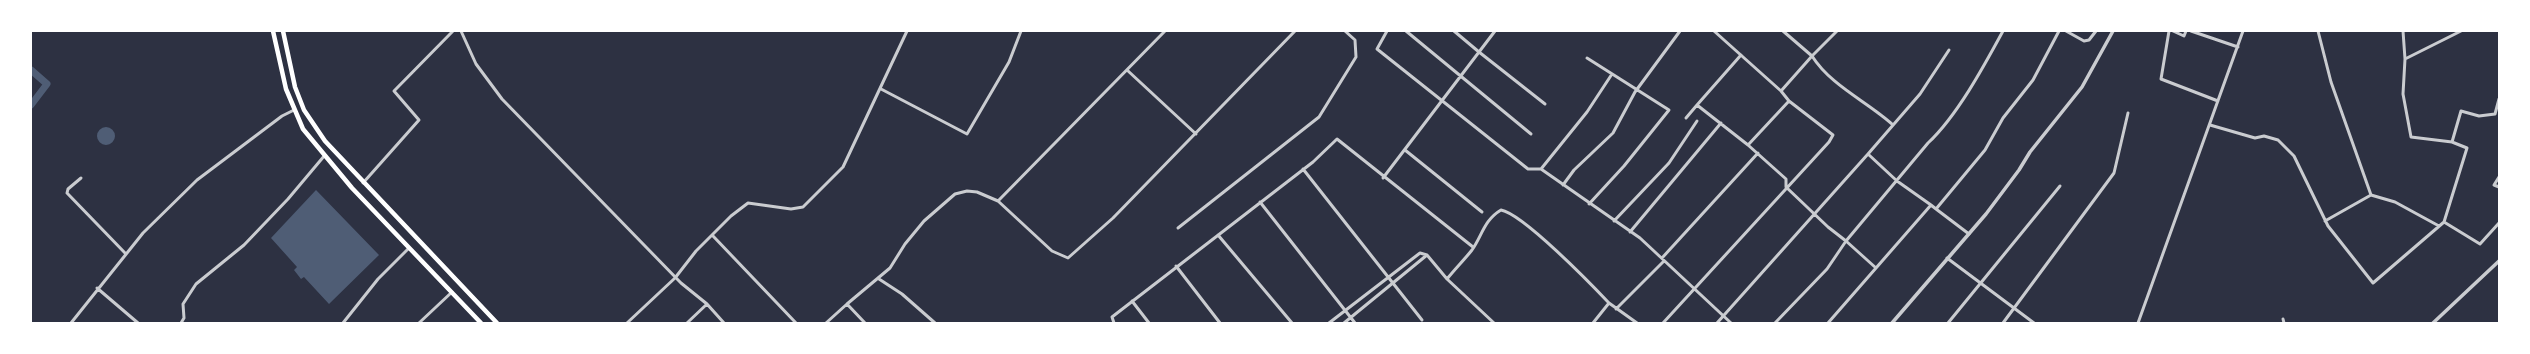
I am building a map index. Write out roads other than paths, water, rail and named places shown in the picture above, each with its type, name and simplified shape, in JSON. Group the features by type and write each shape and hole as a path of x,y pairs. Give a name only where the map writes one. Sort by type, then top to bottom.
{"main road":[{"path":"273,31 286,89 303,129 352,188 481,323"},
{"path":"283,31 295,87 304,110 325,141 363,183 497,323"}],"street":[{"path":"363,183 419,120 394,91 454,31"},
{"path":"461,31 476,64 502,99 675,278 694,296 707,304 724,323"},
{"path":"627,323 675,278 696,251 713,236 730,216 748,203 791,209 803,207 843,167 907,31"},
{"path":"881,89 967,134 1010,62 1021,31"},
{"path":"998,201 1165,31"},
{"path":"826,323 858,293 879,279 890,268 905,244 924,221 955,194 967,191 977,192 998,201 1052,251 1068,258 1113,218 1295,31"},
{"path":"1178,228 1320,117 1356,57 1354,40 1345,31"},
{"path":"1388,31 1377,49 1528,169 1541,169 1630,232 1663,260 1731,323"},
{"path":"1406,31 1530,134"},
{"path":"1454,31 1545,104"},
{"path":"1384,178 1462,78 1495,31"},
{"path":"1563,184 1574,170 1612,133 1636,90 1680,31"},
{"path":"1663,323 1786,187 1829,142 1833,135 1789,101 1782,90 1714,31"},
{"path":"1783,31 1812,56 1860,102 1876,109 1893,125"},
{"path":"1782,90 1812,56 1837,31"},
{"path":"1775,323 1827,269 1846,241 1928,143 1941,130 1988,59 2003,31"},
{"path":"1936,209 1984,150 2003,118 2033,80 2059,31"},
{"path":"2066,31 2084,41 2089,40 2096,31"},
{"path":"1892,323 1969,234 2082,87 2113,31"},
{"path":"2169,31 2161,79 2218,101"},
{"path":"2173,31 2184,36 2186,31"},
{"path":"2190,31 2238,46"},
{"path":"2138,323 2243,31"},
{"path":"2318,31 2331,82 2371,195"},
{"path":"2210,125 2255,138 2264,136 2278,140 2294,156 2325,221 2373,283 2444,222 2467,148 2452,142 2411,137 2403,94 2405,59 2404,31"},
{"path":"2405,59 2461,31"},
{"path":"1717,323 1816,216 1920,94 1949,50"},
{"path":"1686,118 1741,55"},
{"path":"1587,58 1669,110 1624,166 1589,204"},
{"path":"1127,70 1196,134"},
{"path":"1541,169 1587,112 1612,74"},
{"path":"2452,142 2461,111 2479,116 2495,114 2499,98"},
{"path":"1748,145 1789,101"},
{"path":"1697,105 1758,153 1786,179 1786,187 1816,216 1876,268"},
{"path":"71,323 97,288 143,233 197,180 282,116 294,110"},
{"path":"2004,323 2114,173 2128,113"},
{"path":"1614,221 1669,163 1697,121"},
{"path":"1630,232 1721,123"},
{"path":"1114,323 1111,318 1176,266 1303,169 1337,139 1384,178 1473,247"},
{"path":"1405,150 1482,212"},
{"path":"1616,309 1663,260 1758,153"},
{"path":"181,323 184,318 182,304 196,284 244,245 288,199 325,154"},
{"path":"1868,154 1897,181 1969,234"},
{"path":"1303,169 1422,320"},
{"path":"2499,177 2494,185 2499,187"},
{"path":"81,178 68,189 67,193 126,254"},
{"path":"1948,323 2060,186"},
{"path":"2325,221 2371,195 2395,202 2439,226"},
{"path":"1260,202 1355,323"},
{"path":"1828,323 1931,205"},
{"path":"1447,279 1473,247 1482,229 1494,214 1501,210 1506,211 1572,265 1616,309 1637,323"},
{"path":"2444,222 2480,244 2499,223"},
{"path":"1218,235 1292,323"},
{"path":"713,236 796,323"},
{"path":"344,323 378,279 410,247"},
{"path":"1329,323 1420,253 1427,255 1447,279 1494,323"},
{"path":"1344,323 1427,255"},
{"path":"1947,258 2034,323"},
{"path":"2432,323 2499,261"},
{"path":"1176,266 1220,323"},
{"path":"879,279 902,294 934,323"},
{"path":"97,288 138,323"},
{"path":"419,323 452,292"},
{"path":"1132,301 1149,323"},
{"path":"1593,323 1609,303"},
{"path":"687,323 707,304"},
{"path":"847,304 865,323"}],"water":[{"path":"106,127 112,130 115,136 112,142 106,145 100,142 97,136 100,130"},
{"path":"316,190 379,255 329,304 304,277 301,279 294,270 297,267 271,238"}],"waterway":[{"path":"31,70 47,84 31,105"}]}
